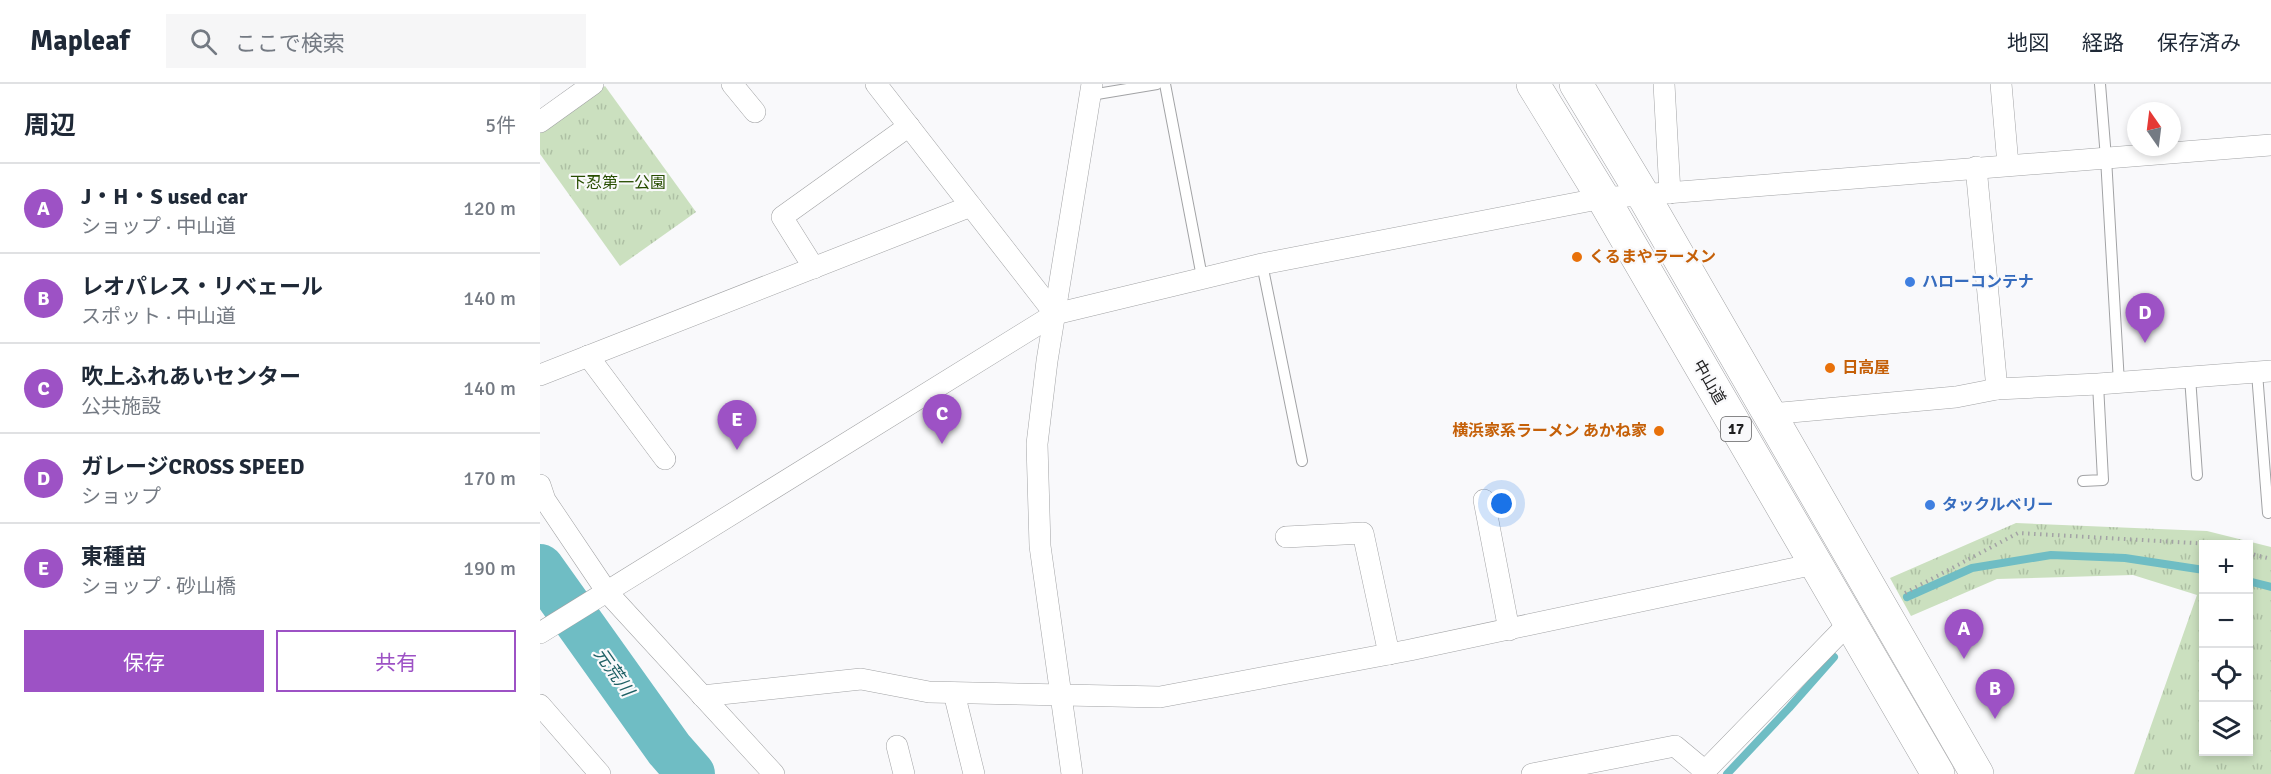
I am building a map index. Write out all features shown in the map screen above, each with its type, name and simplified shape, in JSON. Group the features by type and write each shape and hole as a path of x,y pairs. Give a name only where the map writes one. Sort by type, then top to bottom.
{"highway":[{"name":"中山道","path":"1533,84 1603,198 1938,774"},
{"name":"17","path":"1576,84 1656,194 1769,414 1977,774"}],"street":[{"path":"540,122 593,84"},
{"path":"732,84 755,112"},
{"path":"876,84 1055,314"},
{"path":"1656,194 1664,84"},
{"path":"2001,84 2008,165"},
{"path":"1072,774 1040,546 1036,444 1091,89"},
{"path":"814,268 782,217 909,126"},
{"path":"540,633 1055,314 1262,264 1603,198 2271,145"},
{"path":"1976,167 1997,389"},
{"path":"540,375 971,206"},
{"path":"588,356 665,459"},
{"path":"1769,414 1956,397 1997,389 2264,372"},
{"path":"540,485 545,500 607,592 774,774"},
{"path":"1484,501 1509,630"},
{"path":"1286,537 1363,533 1389,654"},
{"path":"702,696 861,679 929,692 1160,697 1509,630 1815,564"},
{"path":"1533,774 1675,746 1703,772 1850,622"},
{"path":"954,693 974,774"},
{"path":"540,705 600,774"},
{"path":"897,746 904,774"}],"lane":[{"path":"1091,89 1157,84"},
{"path":"1166,84 1202,277"},
{"path":"2083,481 2103,480 2108,383 2106,158 2100,84"},
{"path":"1262,264 1302,461"},
{"path":"2264,372 2268,513"},
{"path":"2190,377 2197,475"}],"path":[{"path":"1902,594 2018,532 2199,543"},
{"path":"2253,554 2271,559"}],"green space":[{"name":"下忍第一公園","path":"605,86 696,212 620,266 540,154 540,133"},
{"path":"2016,523 2207,531 2243,540 2199,540 2199,756 2253,756 2253,542 2271,547 2271,774 2134,774 2197,595 2133,575 1997,579 1911,616 1890,578"}],"waterway":[{"path":"1907,597 1972,568 2051,555 2125,558 2199,569"},
{"name":"元荒川","path":"540,568 669,749 691,774"},
{"path":"2253,582 2271,587"},
{"path":"1727,774 1834,657"}],"place":[{"name":"くるまやラーメン","path":"1577,257"},
{"name":"ハローコンテナ","path":"1910,282"},
{"name":"ガレージCROSS SPEED","path":"2145,343"},
{"name":"日高屋","path":"1830,368"},
{"name":"横浜家系ラーメン あかね家","path":"1659,431"},
{"name":"吹上ふれあいセンター","path":"942,444"},
{"name":"東種苗","path":"737,450"},
{"name":"タックルベリー","path":"1930,505"},
{"name":"J・H・S used car","path":"1964,659"},
{"name":"レオパレス・リベェール","path":"1995,719"}]}
